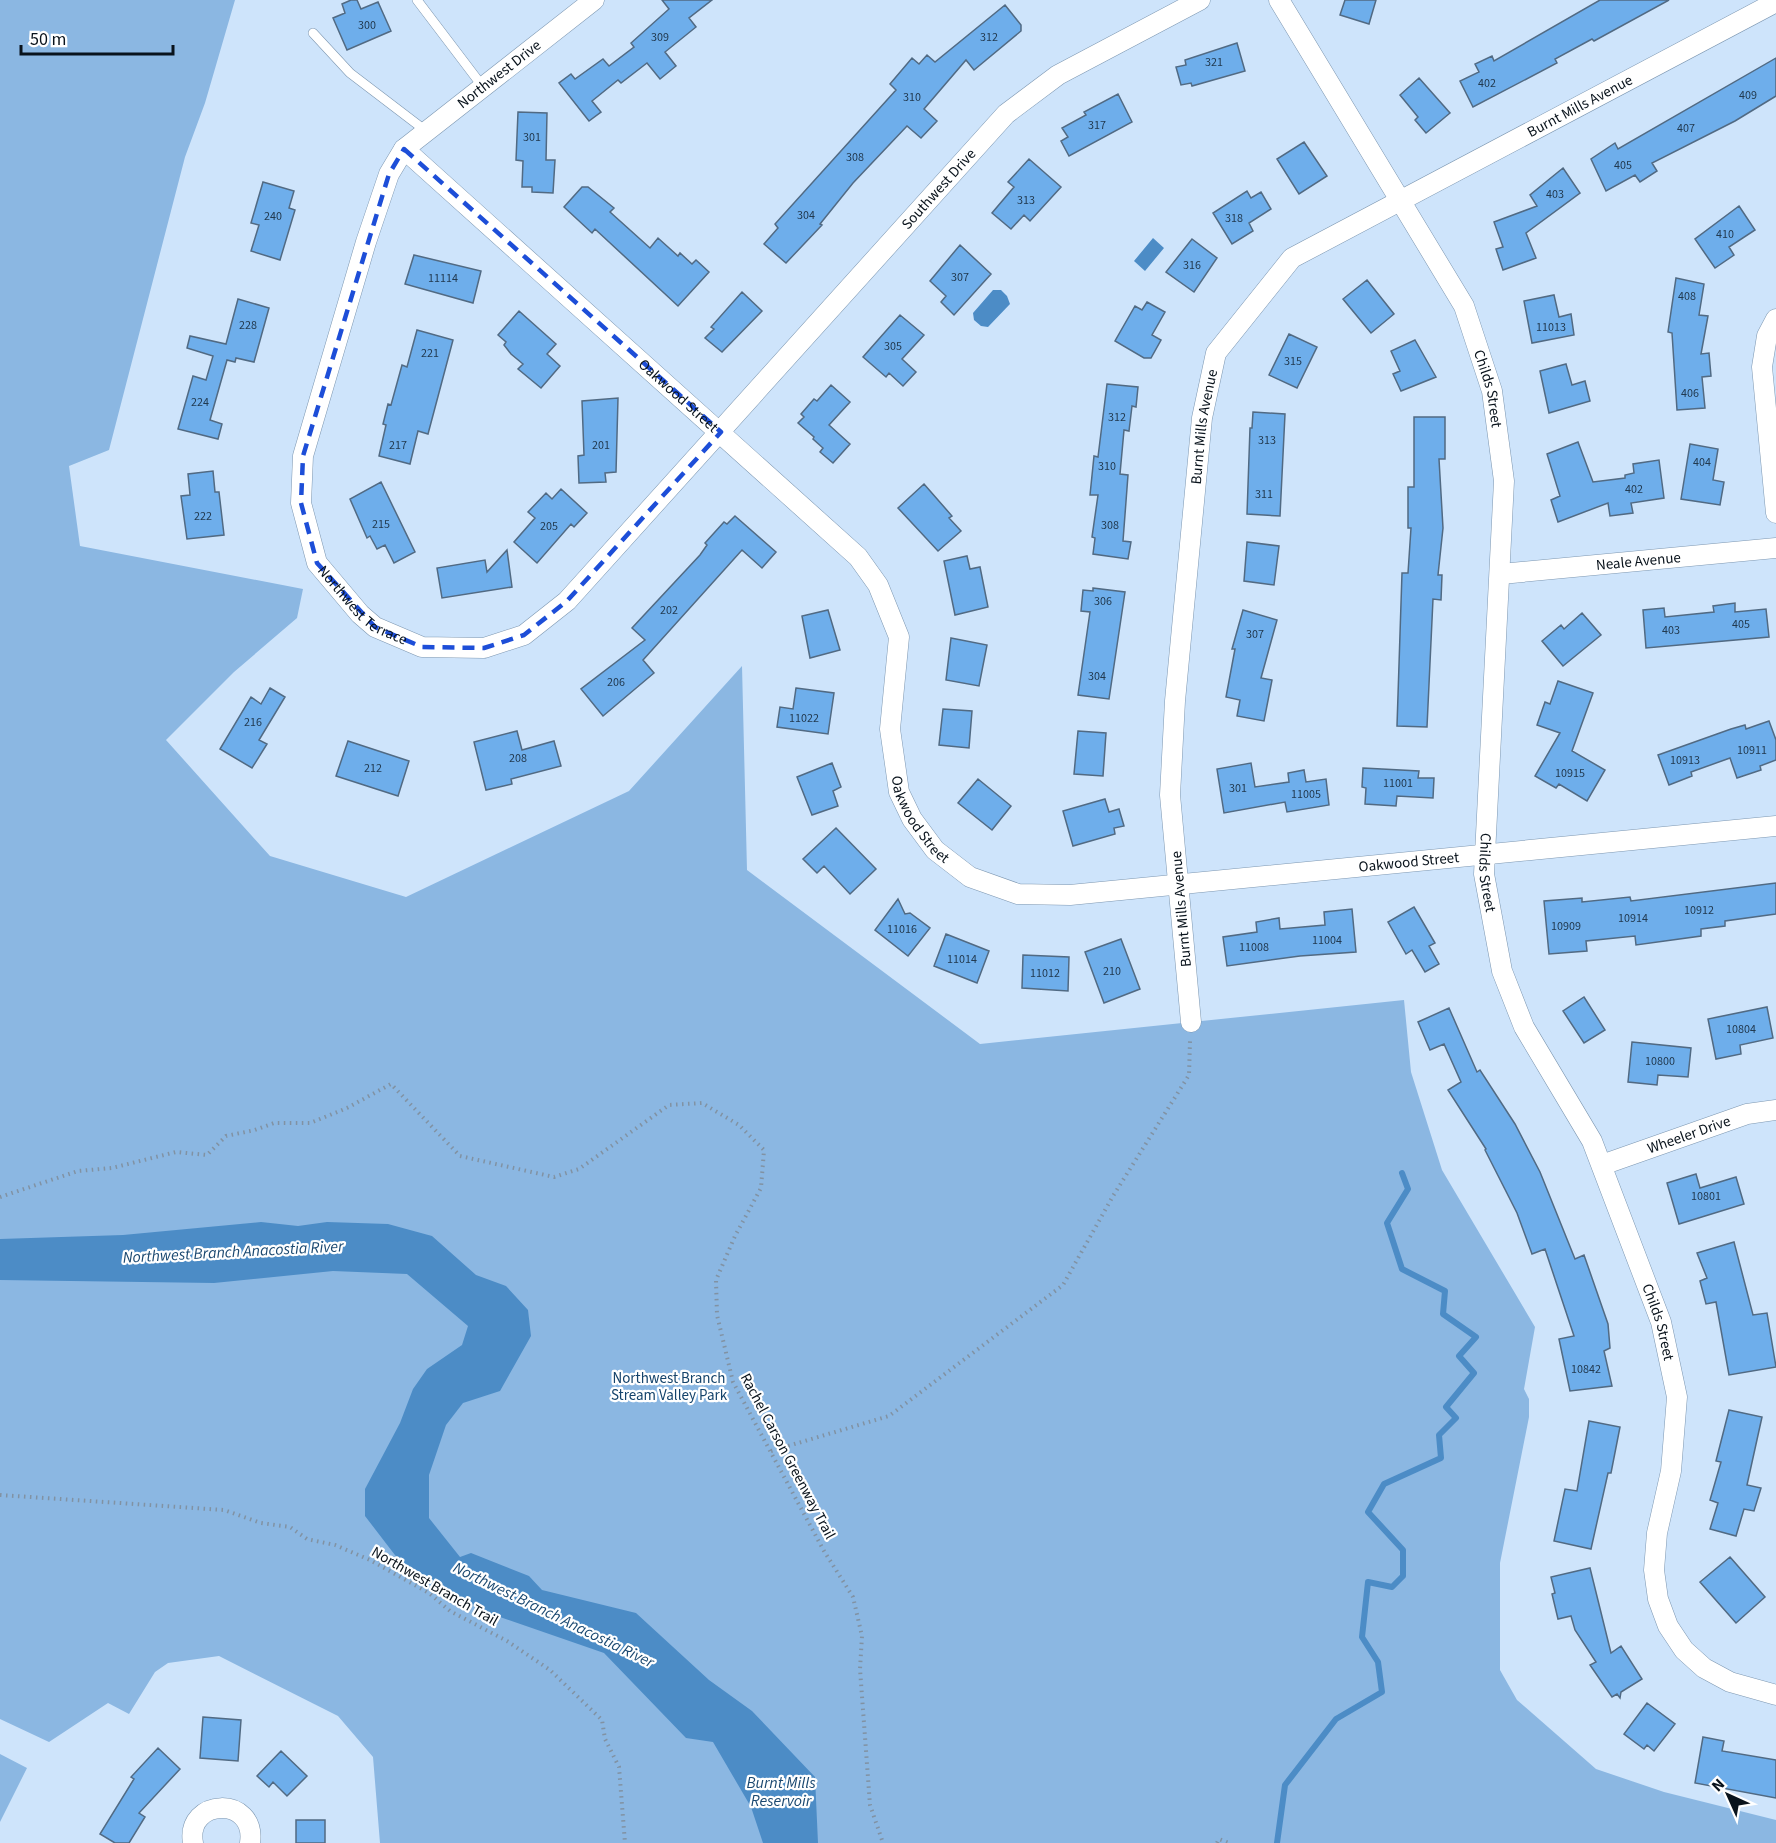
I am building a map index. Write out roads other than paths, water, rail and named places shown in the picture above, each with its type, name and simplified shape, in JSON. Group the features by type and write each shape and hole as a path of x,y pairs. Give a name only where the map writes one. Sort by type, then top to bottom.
{"street":[{"name":"Northwest Drive","path":"404,149 594,0"},
{"name":"Southwest Drive","path":"721,432 1006,114 1058,75 1200,0"},
{"name":"Childs Street","path":"1278,0 1464,306 1492,391 1504,481 1484,874 1502,971 1524,1028 1592,1141 1661,1322 1677,1397 1671,1471 1657,1533 1654,1570 1658,1599 1668,1626 1684,1650 1704,1668 1730,1682 1776,1695"},
{"name":"Burnt Mills Avenue","path":"1191,1022 1170,795 1175,701 1202,418 1216,353 1292,258 1776,2"},
{"name":"Northwest Terrace","path":"404,149 389,174 374,219 303,456 301,503 317,563 360,614 375,627 422,647 484,648 524,635 567,601 721,432"},
{"name":"Oakwood Street","path":"404,149 858,557 878,585 899,637 890,729 899,792 912,819 935,850 970,877 1018,894 1070,895 1776,826"},
{"path":"1776,319 1767,336 1762,368 1776,513"},
{"name":"Neale Avenue","path":"1501,574 1776,548"},
{"name":"Wheeler Drive","path":"1602,1165 1747,1114 1776,1110"},
{"path":"193,1843 192,1836 198,1821 210,1809 217,1807 227,1808 246,1820 250,1829 250,1843"}],"lane":[{"path":"417,0 483,87"},
{"path":"314,33 350,73 426,131"}],"water":[{"path":"1153,238 1164,248 1145,271 1134,261"},
{"path":"993,290 1001,290 1007,296 1010,304 988,327 981,326 974,320 973,313"},
{"path":"261,1222 298,1226 327,1222 388,1224 432,1236 476,1275 506,1286 528,1310 531,1336 500,1391 463,1403 446,1425 429,1475 429,1518 460,1557 471,1553 529,1576 542,1590 636,1613 709,1680 752,1711 815,1777 818,1843 763,1843 751,1807 713,1742 686,1738 604,1653 480,1610 398,1559 365,1516 365,1489 400,1423 413,1389 427,1369 462,1345 468,1326 407,1274 333,1271 214,1283 0,1280 0,1239 123,1235"}],"waterway":[{"path":"1277,1843 1285,1785 1336,1719 1382,1692 1378,1662 1362,1637 1368,1582 1392,1587 1403,1576 1403,1550 1368,1512 1384,1484 1441,1458 1439,1435 1456,1418 1446,1407 1474,1373 1459,1356 1476,1337 1443,1314 1445,1291 1402,1269 1387,1223 1408,1189 1402,1173"}],"water label":[{"name":"Northwest Branch Anacostia River","path":"233,1251"},
{"name":"Northwest Branch Anacostia River","path":"554,1614"},
{"name":"Burnt Mills Reservoir","path":"781,1791"}],"park label":[{"name":"Northwest Branch Stream Valley Park","path":"669,1386"}]}
